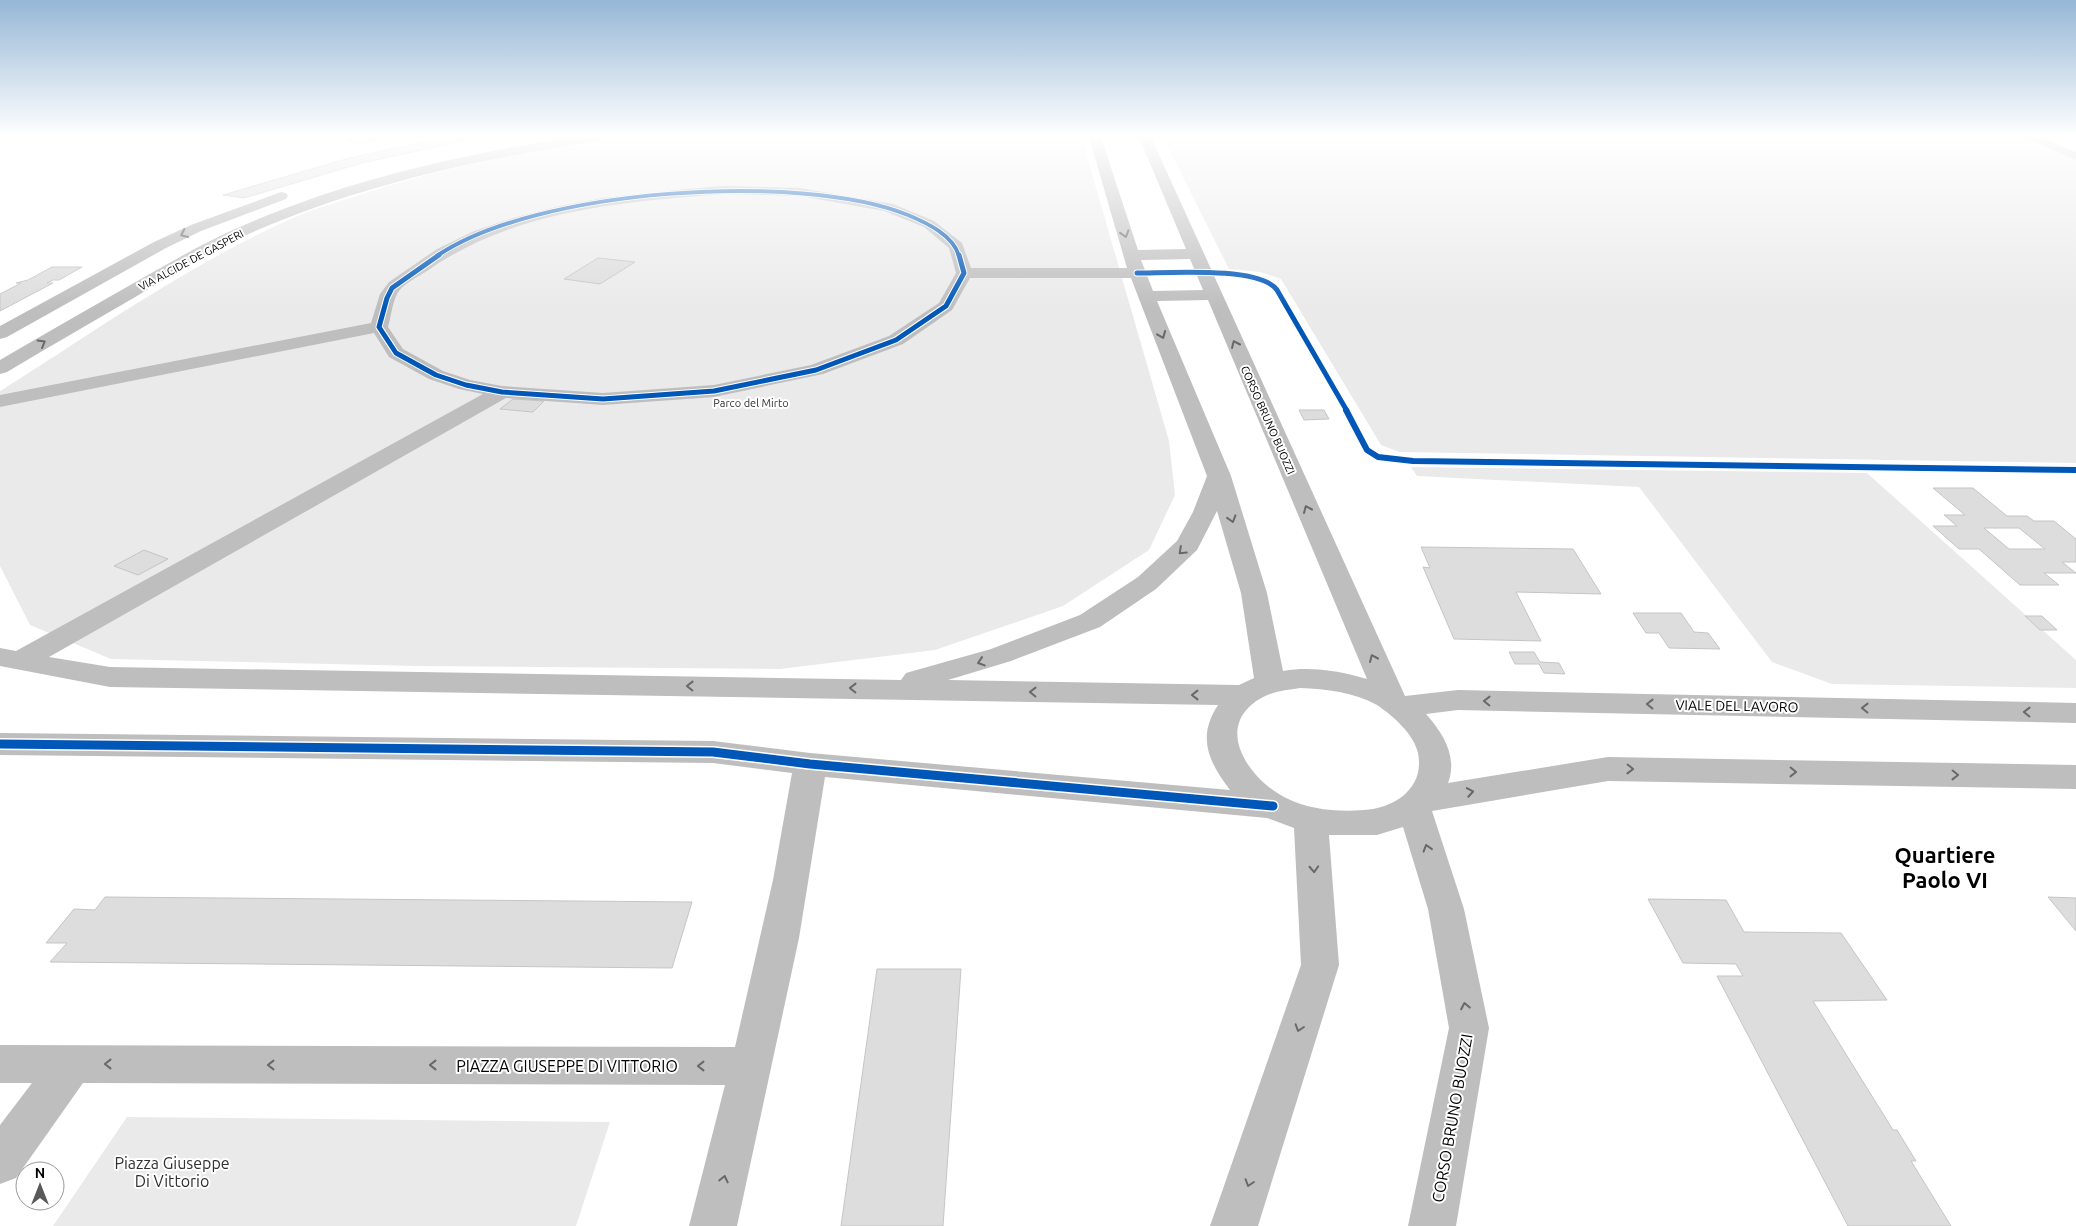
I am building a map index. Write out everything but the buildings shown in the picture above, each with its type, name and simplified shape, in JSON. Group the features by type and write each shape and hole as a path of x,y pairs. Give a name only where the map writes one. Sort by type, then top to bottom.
{"street":[{"name":"VIA ALCIDE DE GASPERI","path":"0,333 160,245 221,218 288,194"},
{"name":"VIA ALCIDE DE GASPERI","path":"0,368 217,243 293,210 338,194"},
{"path":"379,327 390,291 430,258 492,230 565,209 645,196 669,194"},
{"path":"379,327 396,353 436,376 466,385 502,392 604,399 714,391 816,370 896,340 946,306 964,273 956,246 929,224 888,207 813,194"},
{"path":"1113,194 1134,264 1146,296 1219,476 1254,593 1257,689"},
{"name":"CORSO BRUNO BUOZZI","path":"1170,194 1396,704"},
{"path":"964,273 1134,264 1196,254"},
{"path":"1146,296 1214,295"},
{"path":"0,401 379,327"},
{"path":"10,659 502,392"},
{"path":"884,689 955,670 1001,655 1090,621 1147,583 1188,545 1205,512 1219,476"},
{"path":"10,659 110,677 884,689 1257,689 1300,678 1331,680 1363,688 1396,704 1422,728 1434,753 1435,778 1418,804"},
{"path":"1257,689 1226,713 1220,736 1226,761 1244,786 1273,806 1311,820 1350,825 1386,820 1418,804 1608,769 2076,778"},
{"name":"VIALE DEL LAVORO","path":"1396,704 1458,700 2076,713"},
{"path":"0,744 713,752 810,764 1273,806"},
{"path":"712,1226 785,916 802,827 810,764"},
{"name":"CORSO BRUNO BUOZZI","path":"1418,804 1446,909 1469,1028 1432,1226"},
{"path":"1234,1226 1320,965 1311,820"},
{"name":"PIAZZA GIUSEPPE DI VITTORIO","path":"0,1064 750,1066"},
{"path":"0,1162 72,1064"}],"green space":[{"name":"Parco del Mirto","path":"363,194 1098,194 1169,441 1175,495 1149,550 1063,606 935,650 780,669 417,666 111,659 30,625 0,566 0,391 188,272 265,231 325,206"},
{"path":"1192,194 2076,194 2076,463 1399,452 1381,445 1281,279 1260,272 1229,269"},
{"path":"1411,467 1867,473 2076,660 2076,688 1832,684 1772,662 1639,487 1417,476"},
{"name":"Piazza Giuseppe Di Vittorio","path":"127,1117 610,1122 576,1226 53,1226 65,1211"}],"cycle path":[{"path":"674,194 560,210 479,234 443,252 395,286 387,298 379,327 396,353 436,375 466,385 502,392 603,399 714,391 816,370 896,340 946,306 964,273 956,246 929,224 888,207 813,194"},
{"path":"1137,273 1244,275 1259,278 1272,284 1338,394 1367,450 1378,457 1413,461 2076,470"},
{"path":"0,744 713,752 810,764 1273,806"}],"district":[{"name":"Quartiere Paolo VI","path":"1945,866"}]}
